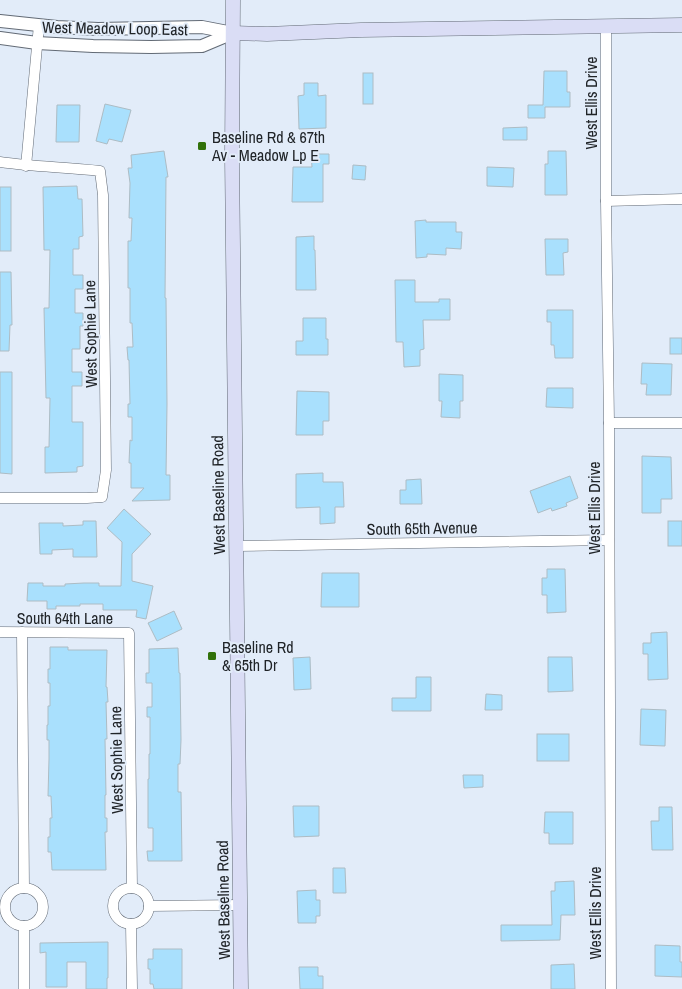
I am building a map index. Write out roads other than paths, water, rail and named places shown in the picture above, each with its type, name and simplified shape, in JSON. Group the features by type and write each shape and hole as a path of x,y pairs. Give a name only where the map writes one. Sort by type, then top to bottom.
{"main road":[{"name":"West Baseline Road","path":"233,0 232,156 241,989"},
{"path":"233,33 267,34 360,30 682,25"}],"street":[{"name":"West Meadow Loop East","path":"0,20 98,29 202,27 233,33"},
{"path":"0,162 26,166 39,25"},
{"name":"West Ellis Drive","path":"606,27 611,989"},
{"name":"West Meadow Loop East","path":"0,38 37,43 133,48 202,46 233,33"},
{"name":"West Sophie Lane","path":"0,498 102,497 106,470 103,195 100,171 26,166"},
{"path":"606,201 682,200"},
{"path":"609,423 682,423"},
{"name":"South 65th Avenue","path":"236,546 609,540"},
{"name":"South 64th Lane","path":"0,632 129,633"},
{"path":"22,632 24,888"},
{"name":"West Sophie Lane","path":"129,633 132,888"},
{"path":"24,888 36,892 40,897 42,910 36,921 24,926 18,925 8,918 2,907 12,891 24,888"},
{"path":"127,888 132,888 142,891 146,896 149,906 144,918 132,924 126,923 118,917 115,913 114,903 118,894 127,888"},
{"path":"149,906 240,906"},
{"path":"132,924 132,989"},
{"path":"24,926 24,989"}],"place":[{"name":"Baseline Rd & 67th Av - Meadow Lp E","path":"202,146"},
{"name":"Baseline Rd & 65th Dr","path":"212,656"}]}
